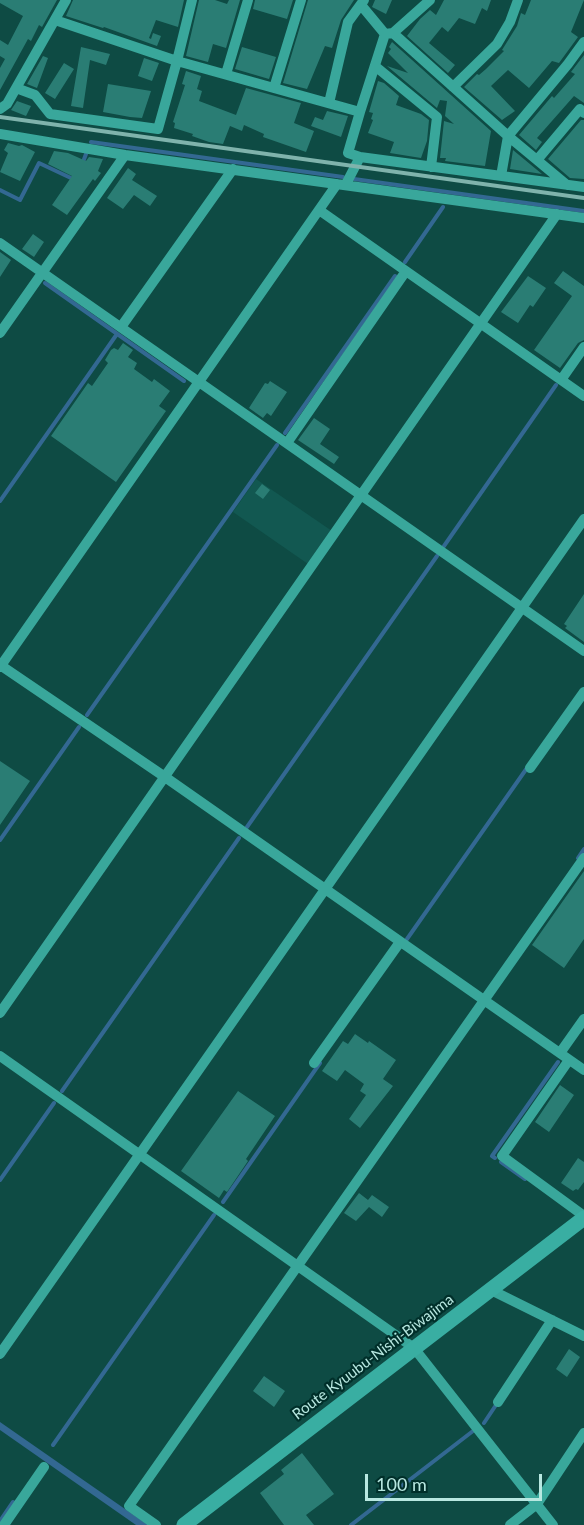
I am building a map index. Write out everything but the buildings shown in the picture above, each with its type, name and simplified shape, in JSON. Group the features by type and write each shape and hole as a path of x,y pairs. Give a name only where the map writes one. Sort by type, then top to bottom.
{"main road":[{"name":"Route Kyuubu-Nishi-Biwajima","path":"184,1525 584,1217"}],"street":[{"path":"0,109 7,104 66,0"},
{"path":"16,88 35,95 50,114 158,129 192,0"},
{"path":"226,74 248,0"},
{"path":"274,88 301,0"},
{"path":"430,0 389,33 375,66 348,153 360,157 584,187"},
{"path":"453,87 497,44 510,22 518,0"},
{"path":"329,103 348,22 362,2 389,33 567,185"},
{"path":"55,20 177,62 360,112"},
{"path":"501,176 508,136 584,42"},
{"path":"375,66 437,117 431,167"},
{"path":"537,160 579,109 584,113"},
{"path":"0,134 125,154 584,218"},
{"path":"0,333 125,154"},
{"path":"360,157 342,184 319,210 0,666 165,777 584,1070"},
{"path":"122,327 233,169"},
{"path":"319,210 584,396"},
{"path":"0,1013 557,214"},
{"path":"0,243 584,651"},
{"path":"287,444 406,271"},
{"path":"561,380 584,347"},
{"path":"0,1354 584,519"},
{"path":"530,768 584,692"},
{"path":"156,1525 129,1506 584,858"},
{"path":"314,1063 400,942"},
{"path":"584,1018 564,1056 502,1156 584,1217"},
{"path":"0,1056 414,1348 553,1525"},
{"path":"491,1290 584,1336"},
{"path":"498,1402 552,1320"},
{"path":"510,1525 537,1504 584,1433"},
{"path":"4,1525 44,1467"}],"shaded area":[{"path":"256,479 332,531 308,564 233,512"},
{"path":"0,1422 148,1525 136,1525 0,1430"}],"waterway":[{"path":"91,142 343,177"},
{"path":"83,162 86,154"},
{"path":"0,190 20,200 39,163 73,179"},
{"path":"354,179 584,211"},
{"path":"405,262 443,207"},
{"path":"285,433 395,276"},
{"path":"45,283 184,381"},
{"path":"0,501 117,334"},
{"path":"444,546 556,385"},
{"path":"87,715 277,445"},
{"path":"247,827 437,556"},
{"path":"0,840 79,727"},
{"path":"407,939 527,768"},
{"path":"62,1091 239,838"},
{"path":"578,858 584,849"},
{"path":"495,1158 492,1156 558,1062"},
{"path":"223,1202 320,1063"},
{"path":"0,1180 54,1103"},
{"path":"501,1162 525,1179"},
{"path":"53,1445 214,1215"},
{"path":"484,1423 496,1405"},
{"path":"351,1525 473,1431"},
{"path":"0,1521 13,1502"}],"railway":[{"path":"0,117 584,198"}]}
